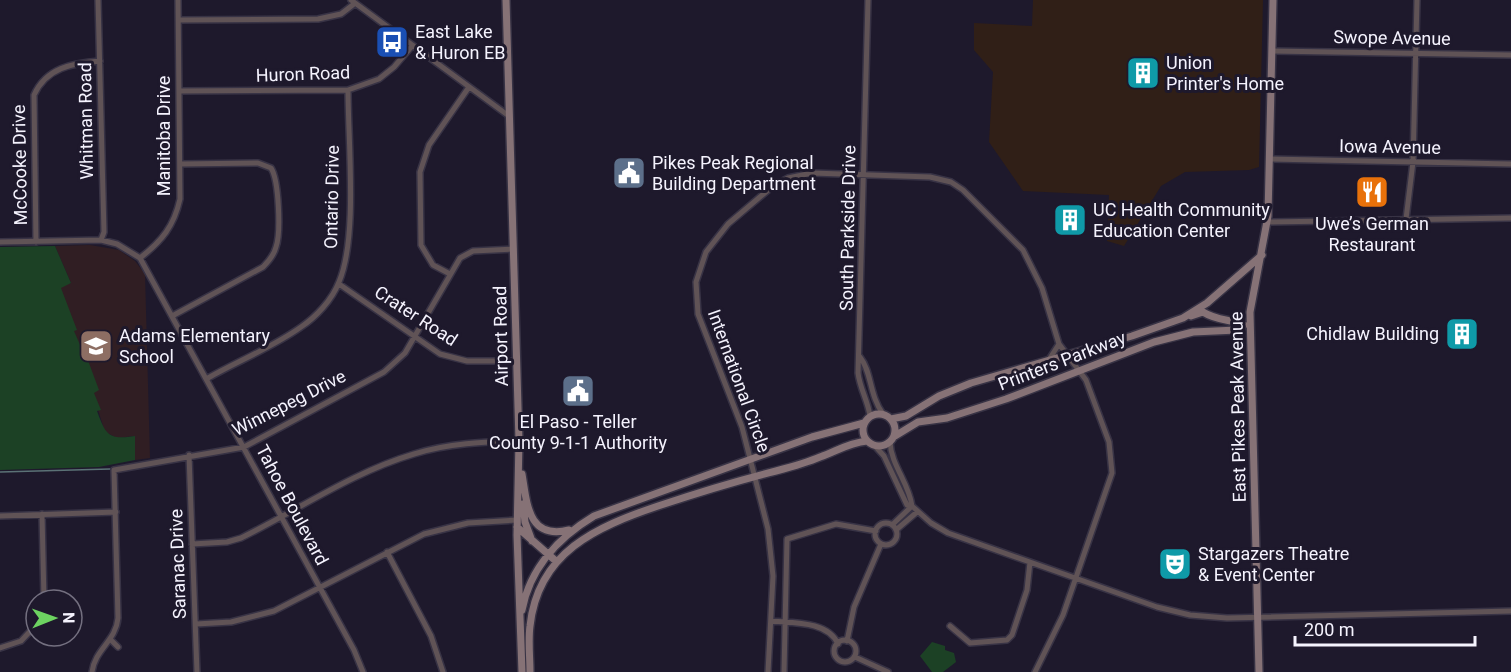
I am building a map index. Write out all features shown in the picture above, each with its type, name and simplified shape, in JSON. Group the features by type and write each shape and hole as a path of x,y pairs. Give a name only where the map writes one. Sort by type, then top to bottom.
{"main road":[{"name":"Airport Road","path":"506,0 519,441 517,524 522,672"},
{"name":"East Pikes Peak Avenue","path":"1259,672 1246,325 1267,222 1273,0"},
{"name":"Printers Parkway","path":"1183,318 1207,303 1262,255"},
{"name":"Printers Parkway","path":"891,419 906,416 939,396 971,382 1132,336 1203,312 1219,321 1237,321 1246,325"},
{"name":"Printers Parkway","path":"892,439 918,422 947,418 1154,342 1193,332 1237,330 1246,325"},
{"path":"520,623 530,584 548,554 571,530 609,509 752,460 812,436 883,414 891,419 895,429 892,439 875,446 867,441 848,443 806,462 609,523 578,541 547,576 533,611 530,627 530,672"},
{"name":"South Parkside Drive","path":"867,419 862,429 867,441"},
{"path":"519,458 528,511 538,526 554,532 571,530"},
{"path":"524,484 525,522 532,541"},
{"path":"517,524 532,541 557,562"}],"street":[{"name":"Whitman Road","path":"98,0 104,232 101,240"},
{"name":"Manitoba Drive","path":"140,258 164,237 176,215 180,199 178,0"},
{"name":"South Parkside Drive","path":"867,419 868,400 860,385 858,373 868,0"},
{"path":"1406,219 1413,162 1417,0"},
{"path":"179,20 318,19 341,14 352,2 509,116"},
{"name":"Huron Road","path":"179,91 348,90 379,79 394,67 412,46"},
{"name":"Swope Avenue","path":"1272,51 1511,56"},
{"name":"McCooke Drive","path":"36,242 34,95 44,78 55,70 80,62 100,62"},
{"path":"450,274 433,265 421,245 420,172 429,145 469,87"},
{"name":"Ontario Drive","path":"208,378 301,328 319,311 339,284 346,260 349,236 348,90"},
{"name":"Iowa Avenue","path":"1269,159 1511,165"},
{"path":"174,315 263,267 270,259 278,241 276,179 271,168 258,163 180,164"},
{"name":"International Circle","path":"768,672 772,560 768,529 752,460 734,403 698,314 695,290 699,266 720,232 773,186 804,173 930,177 951,182 970,195 1008,232 1030,261 1042,288 1059,344 1080,370 1109,442 1112,473 1063,615 1035,672"},
{"path":"1267,222 1511,218"},
{"path":"0,242 101,240 117,244 140,258"},
{"name":"Winnepeg Drive","path":"92,672 97,653 111,640 118,618 114,470 244,447 384,372 405,353 460,258 473,251 514,249"},
{"name":"Tahoe Boulevard","path":"140,258 208,378 354,650 363,672"},
{"name":"Crater Road","path":"339,284 414,337 453,359 517,361"},
{"path":"1050,358 1059,344"},
{"path":"860,357 865,363 873,400 883,414"},
{"path":"892,439 891,454 907,485 912,506 917,512 948,533 1176,612 1216,618 1258,618 1511,611"},
{"path":"192,544 227,542 241,538 370,470 414,454 455,444 519,441"},
{"path":"875,446 883,454 907,505 912,506"},
{"name":"Saranac Drive","path":"189,455 196,672"},
{"path":"894,527 912,506"},
{"path":"0,516 116,512"},
{"path":"894,527 917,512"},
{"path":"42,514 44,588"},
{"path":"196,624 254,618 274,611 387,552 446,528 483,521 517,524"},
{"path":"876,531 885,523 894,527 897,537 892,543 881,544"},
{"path":"784,672 788,539 836,524 876,531"},
{"path":"876,531 877,539 881,544"},
{"path":"847,640 854,606 881,544"},
{"path":"387,552 431,636 443,672"},
{"path":"950,626 970,643 1007,640 1012,635 1027,590 1030,562"},
{"path":"771,621 822,628 835,637 838,644 835,653 838,659 847,662 855,657"},
{"path":"0,648 24,638"},
{"path":"111,640 118,647"},
{"path":"838,644 847,640"},
{"path":"847,640 855,646 855,657"},
{"path":"21,641 24,644"},
{"path":"855,657 888,672"}],"shaded area":[{"path":"1033,0 1263,0 1259,167 1249,170 1185,172 1161,186 1124,246 1107,241 1109,195 1023,191 989,142 993,72 974,50 974,23 1032,26"},
{"name":"Adams Elementary School","path":"90,245 119,250 135,261 145,274 150,458 135,460 135,436 117,438 105,432 59,286 71,283 55,246"}],"green space":[{"path":"55,246 71,283 61,288 77,330 74,331 83,347 99,390 94,393 101,410 97,411 109,434 119,437 135,436 135,460 99,467 0,470 0,247"},
{"path":"932,642 945,646 945,650 954,653 956,662 943,672 932,672 920,656"}],"waterway":[{"path":"0,472 110,469"}],"place":[{"name":"East Lake & Huron EB","path":"392,42"},
{"name":"Union Printer's Home","path":"1143,73"},
{"name":"Pikes Peak Regional Building Department","path":"629,173"},
{"name":"Uwe’s German Restaurant","path":"1372,192"},
{"name":"UC Health Community Education Center","path":"1070,220"},
{"name":"Chidlaw Building","path":"1462,334"},
{"name":"Adams Elementary School","path":"96,346"},
{"name":"El Paso - Teller County 9-1-1 Authority","path":"578,391"},
{"name":"Stargazers Theatre & Event Center","path":"1175,564"}]}
